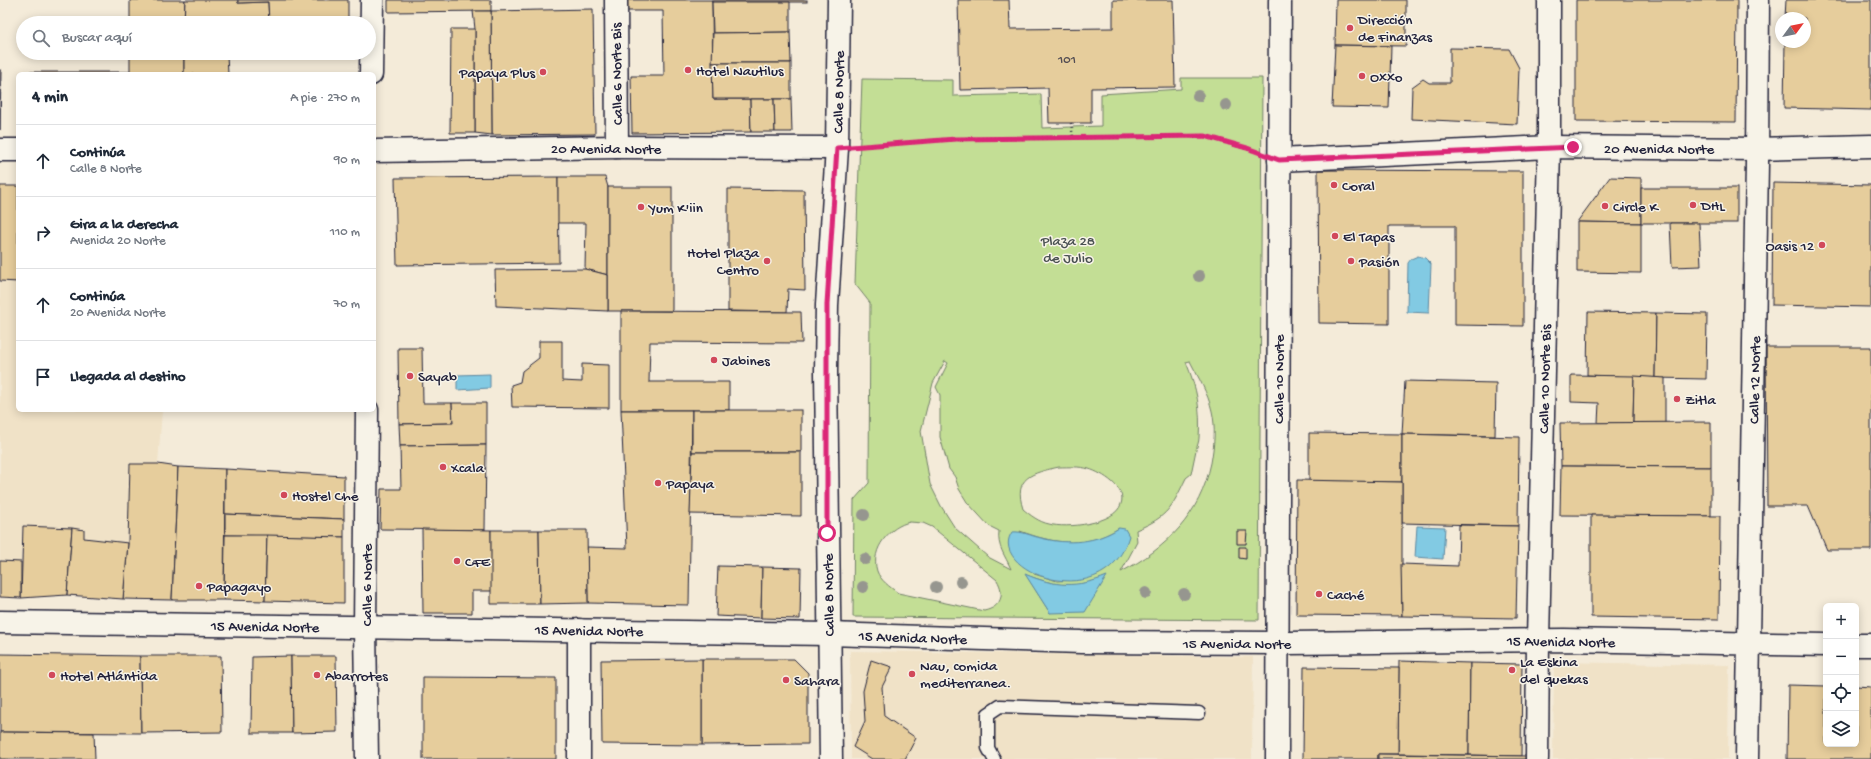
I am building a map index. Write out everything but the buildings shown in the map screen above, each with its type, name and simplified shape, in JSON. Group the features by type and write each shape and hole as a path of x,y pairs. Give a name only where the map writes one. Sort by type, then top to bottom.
{"street":[{"path":"372,0 372,16"},
{"name":"Calle 6 Norte Bis","path":"616,0 617,147"},
{"name":"Calle 8 Norte","path":"831,759 827,525 827,304 837,148 839,0"},
{"name":"Calle 10 Norte","path":"1278,759 1277,643 1280,0"},
{"name":"Calle 10 Norte Bis","path":"1537,759 1538,640 1549,147 1549,0"},
{"name":"Calle 12 Norte","path":"1747,759 1758,0"},
{"path":"371,60 371,72"},
{"name":"20 Avenida Norte","path":"1279,160 1549,147 1757,149 1871,146"},
{"name":"20 Avenida Norte","path":"376,151 617,147 837,148"},
{"path":"0,150 16,150"},
{"name":"Calle 6 Norte","path":"367,412 365,628 367,759"},
{"name":"15 Avenida Norte","path":"0,622 829,634 1081,642 1277,643 1538,640 1823,645"},
{"path":"579,630 579,759"},
{"path":"1859,645 1871,645"}],"lane":[{"path":"994,759 988,748 988,714 1000,706 1199,713"}],"path":[{"path":"1071,123 1072,138"},
{"path":"837,148 956,139 1205,136 1247,148 1279,160"}],"shaded area":[{"path":"0,281 16,282 16,412 162,412 158,464 130,464 128,543 84,538 84,530 23,526 21,562 0,561"},
{"path":"850,651 1253,657 1252,759 851,759"},
{"path":"1554,662 1729,665 1728,759 1553,759"}],"green space":[{"name":"Plaza 28 de Julio","path":"1181,78 1262,78 1259,620 853,617 854,500 869,483 870,303 855,284 862,79 953,80 953,96 1041,94 1042,128 1101,126 1101,94 1181,89","holes":["945,361 948,363 936,387 940,395 940,437 949,469 955,477 959,489 967,502 989,526 999,531 1000,546 1011,569 988,557 955,528 941,506 930,484 921,431 933,383","1190,361 1205,391 1213,417 1213,450 1206,482 1199,499 1190,514 1167,541 1138,563 1121,572 1137,542 1136,530 1147,525 1168,510 1177,497 1186,478 1191,474 1199,440 1199,408 1186,362","1059,467 1078,467 1094,471 1112,482 1117,487 1122,498 1121,504 1117,511 1110,516 1089,523 1067,526 1042,522 1023,509 1021,498 1023,483 1033,474","910,522 923,523 932,527 997,580 1001,590 998,603 990,609 984,611 898,593 880,577 877,571 876,563 876,555 879,547 883,540 895,528","1119,528 1073,580 1057,581 1034,574 1020,531 1046,539 1070,542 1082,542 1107,535","1026,575 1047,582 1066,585 1084,584 1106,577 1050,613"]}],"water":[{"path":"1418,256 1425,258 1431,264 1429,313 1407,312 1408,263 1411,259"},
{"path":"490,374 490,388 457,390 457,375"},
{"path":"1417,526 1445,527 1443,559 1415,557"},
{"path":"1119,528 1125,529 1129,536 1116,561 1097,575 1075,581 1052,579 1031,572 1016,560 1009,546 1012,532 1023,533 1061,542 1071,542 1091,540"},
{"path":"1025,574 1056,584 1086,583 1107,576 1085,612 1050,613"}],"place":[{"name":"Dirección de Finanzas","path":"1350,28"},
{"name":"Hotel Nautilus","path":"688,70"},
{"name":"Papaya Plus","path":"543,72"},
{"name":"Oxxo","path":"1362,76"},
{"name":"Coral","path":"1334,185"},
{"name":"DHL","path":"1693,205"},
{"name":"Circle K","path":"1605,206"},
{"name":"Yum K'iin","path":"641,207"},
{"name":"El Tapas","path":"1335,236"},
{"name":"Oasis 12","path":"1822,245"},
{"name":"Hotel Plaza Centro","path":"767,261"},
{"name":"Pasión","path":"1351,261"},
{"name":"Jabines","path":"714,360"},
{"name":"Sayab","path":"410,376"},
{"name":"Zitla","path":"1677,399"},
{"name":"Xcala","path":"443,467"},
{"name":"Papaya","path":"658,483"},
{"name":"Hostel Che","path":"284,495"},
{"name":"CFE","path":"457,561"},
{"name":"Papagayo","path":"199,586"},
{"name":"Caché","path":"1319,594"},
{"name":"La Eskina del quekas","path":"1512,670"},
{"name":"Nau, comida mediterranea.","path":"912,674"},
{"name":"Hotel Atlántida","path":"52,675"},
{"name":"Abarrotes","path":"317,675"},
{"name":"Sahara","path":"786,680"}],"route":[{"path":"827,533 827,304 837,148 956,139 1205,136 1247,148 1279,160 1312,160 1573,147"}]}
